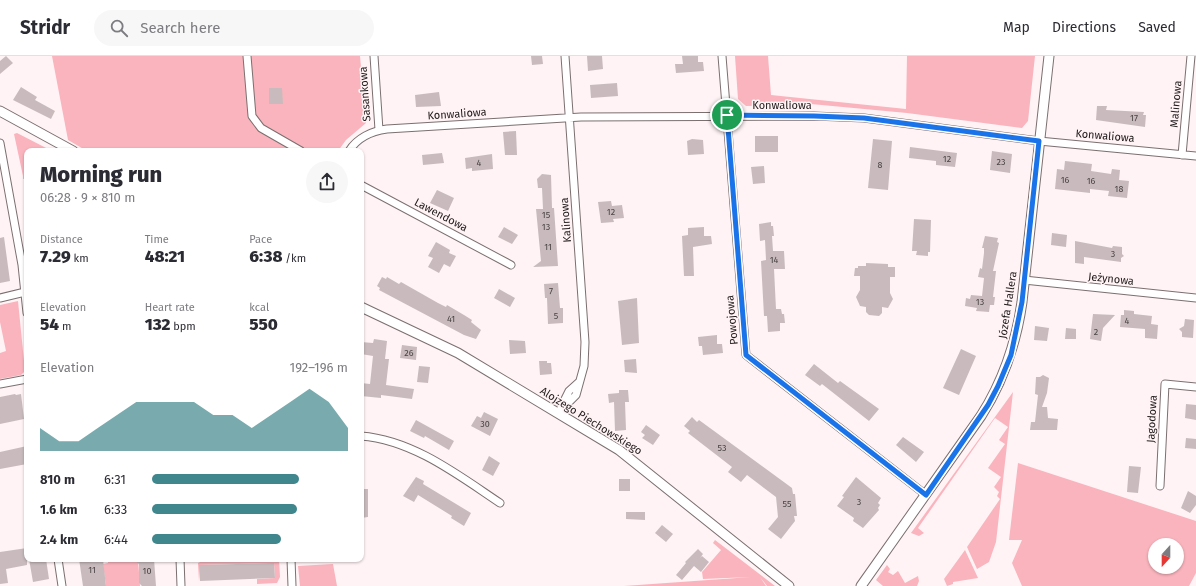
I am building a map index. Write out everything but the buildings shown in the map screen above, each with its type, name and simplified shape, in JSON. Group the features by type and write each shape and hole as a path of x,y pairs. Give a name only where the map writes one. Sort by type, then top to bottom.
{"street":[{"path":"247,56 252,116 261,128 296,148"},
{"name":"Sasankowa","path":"374,56 379,130"},
{"name":"Kalinowa","path":"558,413 576,395 584,366 586,342 565,56"},
{"name":"Powojowa","path":"722,56 746,355 926,495"},
{"name":"Józefa Hallera","path":"861,586 984,410 1001,380 1016,338 1024,280 1049,56"},
{"name":"Malinowa","path":"1182,154 1191,56"},
{"path":"1,114 67,148"},
{"name":"Konwaliowa","path":"352,148 360,140 379,130 570,117 727,115 864,118 1039,141 1196,156"},
{"path":"0,144 24,286"},
{"name":"Lawendowa","path":"364,187 511,265"},
{"name":"Jeżynowa","path":"1024,280 1196,298"},
{"path":"0,298 24,292"},
{"name":"Alojzego Piechowskiego","path":"364,308 458,353 634,461 789,586"},
{"path":"0,384 24,380"},
{"name":"Jagodowa","path":"1160,486 1165,384 1196,387"},
{"path":"364,436 387,440 437,462 500,503"},
{"path":"58,562 62,586"},
{"path":"180,562 181,586"},
{"path":"291,562 292,586"}],"shaded area":[{"path":"52,56 360,56 366,123 346,140 340,148 82,148 68,140"},
{"path":"735,56 768,56 771,95 906,109 907,56 1035,56 1028,121 1022,128 907,113 811,104 746,106 738,99"},
{"path":"17,133 46,148 24,148 23,179 23,176 14,134"},
{"path":"18,301 24,372 21,375 0,379 0,353 6,351 0,322 0,305"},
{"path":"1013,392 996,542 989,562 977,569 967,547 1000,499 997,496 999,492 994,487 1001,477 988,468 1005,444 999,440 1008,427 995,418 918,528 924,533 919,536 911,533"},
{"path":"1018,463 1196,521 1196,573 1189,586 1022,586 1012,563 1022,540 1009,540"},
{"path":"715,540 775,586 767,586 760,577 766,586 624,586 751,577 703,579 702,572 721,550 713,543"},
{"path":"965,550 978,578 953,582 953,584 947,586 944,579"},
{"path":"138,562 140,586 106,586 103,564"},
{"path":"279,562 280,577 277,583 257,584 257,579 275,578 274,563 200,565 199,581 198,563"},
{"path":"333,564 337,586 300,586 298,566"},
{"path":"887,565 890,569 888,572 893,575 898,571 905,583 918,576 919,581 917,586 883,586 876,580"}],"route":[{"path":"727,115 864,118 1039,141 1022,302 1016,338 1008,365 988,405 926,495 746,355 727,115"}]}
